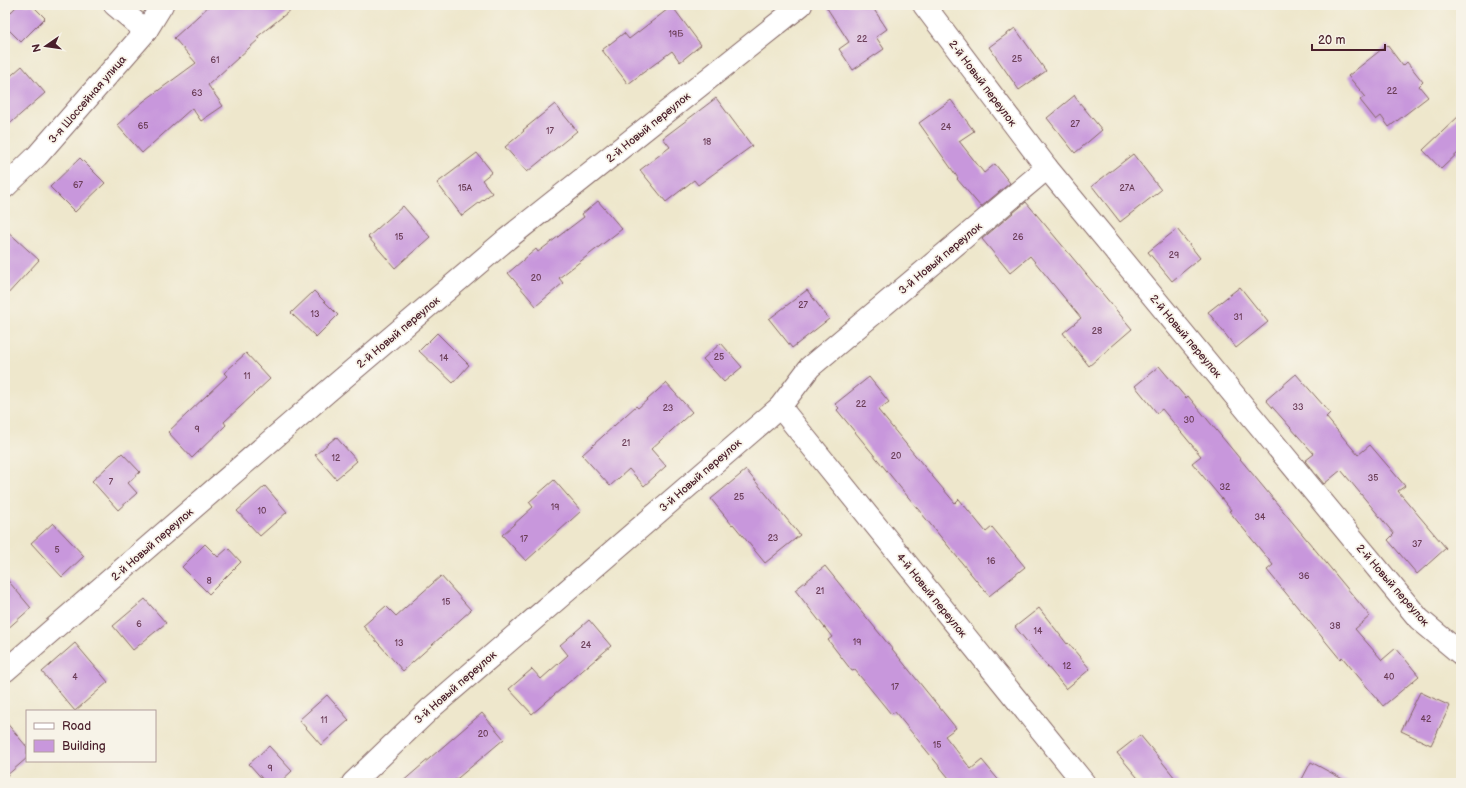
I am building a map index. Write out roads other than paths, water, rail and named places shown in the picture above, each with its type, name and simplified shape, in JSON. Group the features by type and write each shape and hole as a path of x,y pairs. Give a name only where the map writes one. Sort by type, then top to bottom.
{"street":[{"path":"115,5 146,31"},
{"name":"3-я Шоссейная улица","path":"5,187 37,156 146,31 162,5"},
{"name":"2-й Новый переулок","path":"5,671 327,392 507,240 801,5"},
{"name":"2-й Новый переулок","path":"924,5 1047,168 1419,619 1461,654"},
{"name":"3-й Новый переулок","path":"353,783 430,708 780,407 810,367 1047,168"},
{"name":"4-й Новый переулок","path":"780,407 1084,783"}]}
